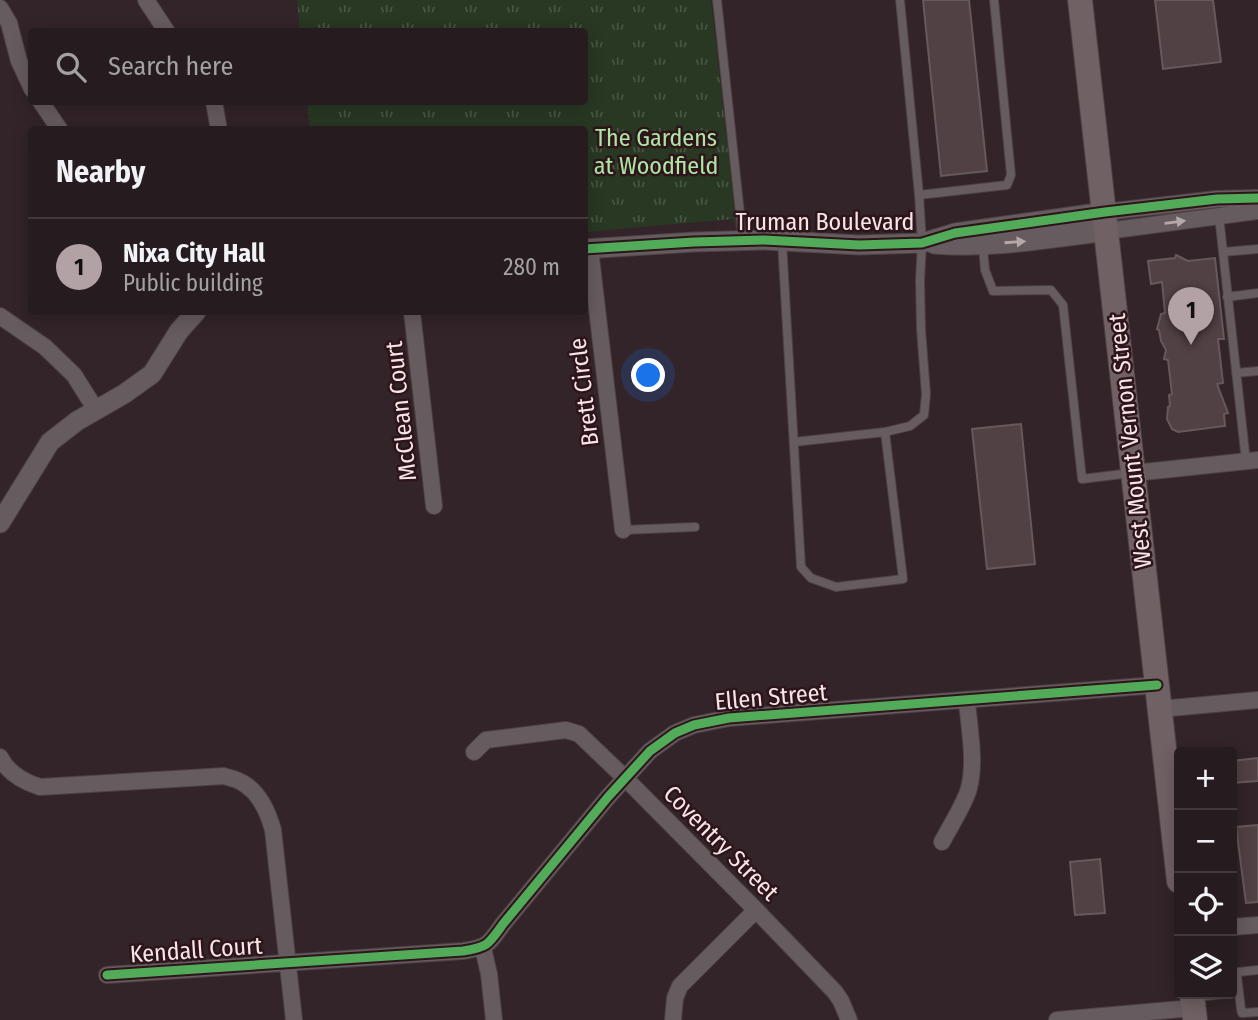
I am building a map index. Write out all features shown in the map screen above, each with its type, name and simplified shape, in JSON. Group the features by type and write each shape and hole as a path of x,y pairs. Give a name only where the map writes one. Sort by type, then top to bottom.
{"main road":[{"name":"West Mount Vernon Street","path":"1080,0 1178,873"}],"street":[{"path":"146,0 164,28"},
{"path":"0,8 9,23 19,61 28,80"},
{"path":"43,105 57,126"},
{"path":"215,105 218,126"},
{"path":"1106,221 1217,199 1258,198"},
{"path":"1106,221 1219,216 1258,211"},
{"name":"Truman Boulevard","path":"588,249 743,241 859,245 922,243 955,233 982,236 1106,221"},
{"name":"Brett Circle","path":"588,257 623,530"},
{"path":"0,523 50,442 77,421 124,394 152,373 179,331 193,315"},
{"name":"McClean Court","path":"412,315 434,506"},
{"path":"0,316 45,347 74,374 96,410"},
{"path":"1134,473 1252,460"},
{"name":"Ellen Street","path":"483,947 493,939 650,751 675,733 694,724 729,718 967,701 1159,697 1258,700"},
{"path":"942,842 968,790 971,777 967,701"},
{"name":"Coventry Street","path":"474,752 486,740 566,730 579,734 835,992 849,1020"},
{"path":"0,757 13,773 26,783 40,787 225,776 243,782 256,794 268,813 273,830 294,1020"},
{"path":"673,1020 675,998 680,986 756,910"},
{"path":"1237,927 1258,925"},
{"path":"483,947 494,1020"},
{"name":"Kendall Court","path":"107,975 483,947"},
{"path":"1056,1020 1193,1005"}],"lane":[{"path":"717,0 743,241"},
{"path":"794,442 885,432 910,426 924,415 926,394 920,280 922,243 900,0"},
{"path":"919,195 1007,185 1011,175 994,0"},
{"path":"1217,199 1236,373 1252,460"},
{"path":"982,236 985,270 993,291 1051,290 1063,305 1082,479 1134,473"},
{"path":"782,242 801,567 811,578 836,587 903,579 885,432"},
{"path":"1223,252 1258,249"},
{"path":"1227,296 1258,293"},
{"path":"1236,373 1258,371"},
{"path":"623,530 695,527"},
{"path":"1237,979 1238,972 1258,970"},
{"path":"1193,1005 1210,999"},
{"path":"1237,999 1242,1013 1258,1012"}],"green space":[{"name":"The Gardens at Woodfield","path":"297,0 711,0 737,232 733,219 588,232 588,126 310,126 307,105 588,105 588,28 300,28"}],"building":[{"path":"923,0 969,0 987,171 941,176"},
{"path":"1155,0 1213,0 1221,62 1163,69"},
{"path":"1176,255 1188,261 1215,258 1224,339 1218,339 1223,383 1217,384 1228,413 1224,414 1225,426 1178,432 1172,429 1167,419 1169,395 1172,394 1168,360 1164,359 1166,350 1157,329 1161,314 1165,313 1162,282 1151,284 1148,261 1175,258"},
{"path":"1021,424 1035,564 987,569 972,429"},
{"path":"1258,758 1258,781 1237,783 1237,760"},
{"path":"1258,825 1258,902 1246,903 1237,827"},
{"path":"1100,859 1105,913 1075,915 1070,862"}],"cycle path":[{"path":"588,249 764,240 859,245 922,243 955,233 1105,212 1217,199 1258,198"},
{"path":"107,975 463,951 483,946 650,751 675,733 694,725 729,718 1157,685"}],"place":[{"name":"Nixa City Hall","path":"1191,345"}]}
